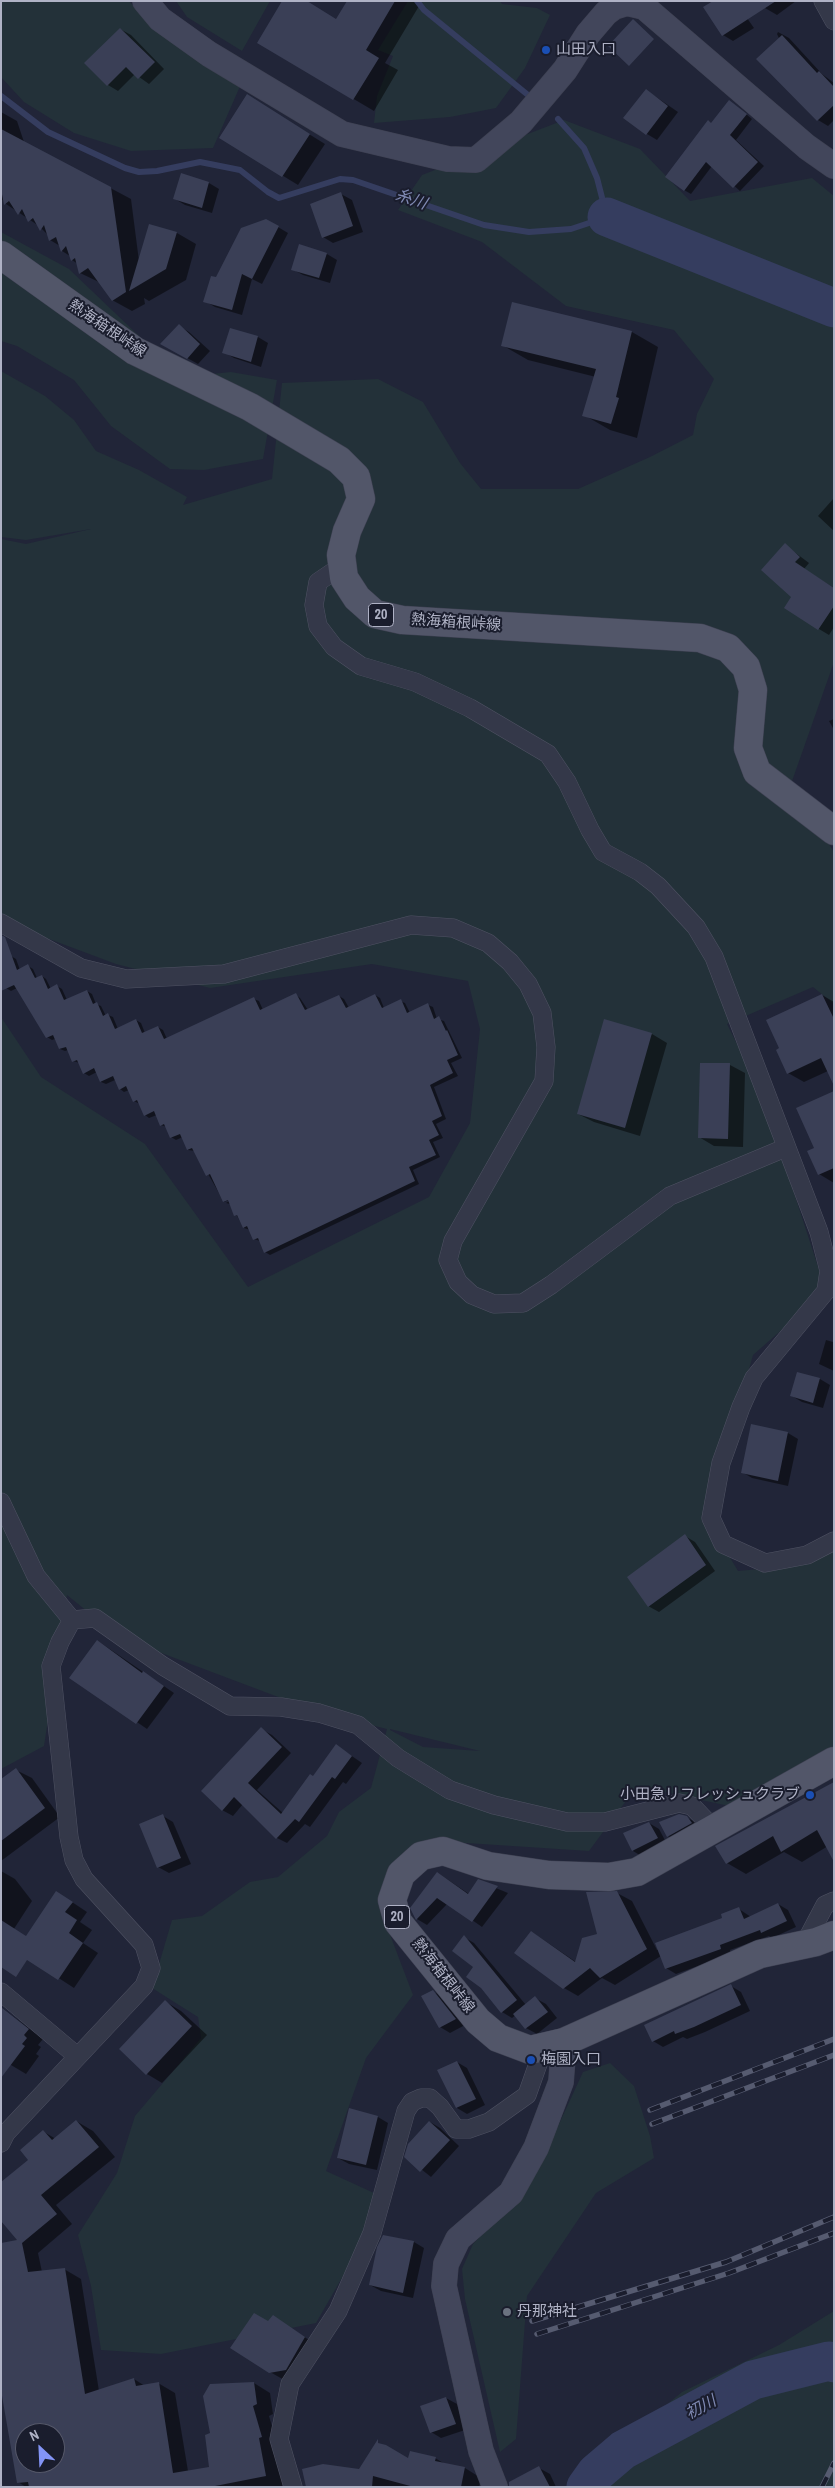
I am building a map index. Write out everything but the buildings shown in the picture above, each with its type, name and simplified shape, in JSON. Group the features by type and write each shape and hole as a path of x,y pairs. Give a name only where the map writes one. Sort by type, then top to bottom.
{"main road":[{"name":"熱海箱根峠線","path":"1,255 136,351 250,407 339,460 356,477 361,499 347,532 341,555 344,578 357,598 375,614 402,620 700,638 728,648 746,667 753,690 748,748 757,772 834,831"},
{"name":"熱海箱根峠線","path":"834,1760 637,1872 609,1877 549,1875 488,1866 443,1851 421,1856 401,1874 392,1900 398,1922 478,2021 498,2038 530,2050 554,2045 760,1954 804,1945 834,1935"}],"street":[{"path":"145,1 160,19 209,54 342,134 448,159 476,160 521,122 565,70 588,34 606,13 614,7 627,3 644,7 831,157"},
{"path":"823,1 834,21"},
{"path":"343,565 318,582 314,605 318,626 334,648 361,666 415,682 470,708 548,754 568,782 603,852 640,872 658,886 696,927 714,957 819,1232 829,1271 826,1291 754,1378 741,1407 721,1463 711,1518 723,1544 765,1563 807,1555 834,1541"},
{"path":"1,923 81,968 126,980 224,974 411,925 453,928 488,943 510,962 528,984 542,1012 546,1047 544,1081 452,1241 448,1260 458,1282 472,1295 494,1304 523,1303 551,1285 670,1196 786,1148"},
{"path":"1,1502 36,1576 72,1620"},
{"path":"72,1620 95,1618 163,1666 230,1706 281,1707 319,1713 358,1726 398,1758 450,1790 494,1805 567,1822 605,1822 680,1803 692,1806 713,1828"},
{"path":"1,2143 6,2133 144,1986 151,1968 144,1945 84,1879 74,1860 69,1837 51,1666 60,1642 72,1620"},
{"path":"804,1945 825,1905 834,1901"},
{"path":"1,1992 77,2056"},
{"path":"293,2487 280,2439 290,2384 338,2311 372,2233 406,2111 412,2102 421,2098 430,2098 440,2107 456,2129 469,2129 489,2122 527,2095 554,2045"},
{"path":"495,2487 481,2451 444,2286 446,2264 458,2239 511,2194 536,2148 561,2082 554,2045"}],"shaded area":[{"path":"1,1 129,1 154,30 248,68 213,148 131,151 74,133 24,102 1,77"},
{"path":"176,1 270,1 242,51 187,17"},
{"path":"408,1 500,1 502,4 537,8 550,15 525,68 496,108 450,117 374,123 377,96 393,56 378,50"},
{"path":"564,120 640,149 690,201 812,178 834,196 834,662 791,784 834,852 834,1004 813,987 727,1024 745,1060 780,1150 826,1291 753,1355 707,1519 738,1571 802,1565 834,1538 834,1746 729,1806 637,1786 589,1851 451,1842 398,1882 389,1932 413,1995 366,2058 326,2171 387,2199 316,2323 161,2354 101,2350 91,2286 78,2235 117,2173 135,2116 201,2038 198,2017 152,1988 172,1920 202,1916 250,1882 278,1877 327,1836 339,1812 371,1788 387,1729 318,1712 119,1637 67,1595 44,1746 1,1769 1,1017 41,1077 145,1144 248,1287 429,1197 470,1123 480,1029 468,981 372,964 210,988 116,964 1,921 1,539 26,544 91,529 26,540 1,537 1,371 45,396 74,420 96,451 139,470 187,497 183,505 272,479 282,383 378,379 423,402 460,463 481,489 578,489 650,457 693,435 697,414 714,379 674,330 566,306 482,242 398,210 422,175","holes":["390,1729 480,1751 423,1747"]},
{"path":"1,232 69,269 182,377 231,372 277,380 263,459 204,470 170,469 111,426 74,380 17,346 1,341"},
{"path":"610,2063 634,2086 650,2136 654,2158 596,2193 527,2296 516,2439 500,2452 465,2299 462,2269 473,2244 519,2196 559,2124 583,2072"},
{"path":"834,2311 834,2487 569,2487 572,2482 682,2392 779,2345"}],"waterway":[{"path":"417,1 424,10 528,95"},
{"name":"糸川","path":"1,96 48,132 125,168 139,172 157,171 200,162 240,170 268,192 279,198 340,179 353,180 484,225 529,232 571,229 607,217 597,178 584,148 558,119"},
{"name":"糸川","path":"607,217 834,308"},
{"name":"初川","path":"586,2487 596,2473 623,2450 753,2380 829,2361 834,2363"}],"railway":[{"path":"650,2110 834,2039"},
{"path":"652,2124 834,2055"},
{"path":"532,2321 726,2262 834,2217"},
{"path":"537,2334 729,2273 834,2233"},
{"path":"822,2487 834,2463"}],"place":[{"name":"山田入口","path":"546,50"},
{"name":"小田急リフレッシュクラブ","path":"810,1795"},
{"name":"梅園入口","path":"531,2060"},
{"name":"丹那神社","path":"507,2312"}]}
